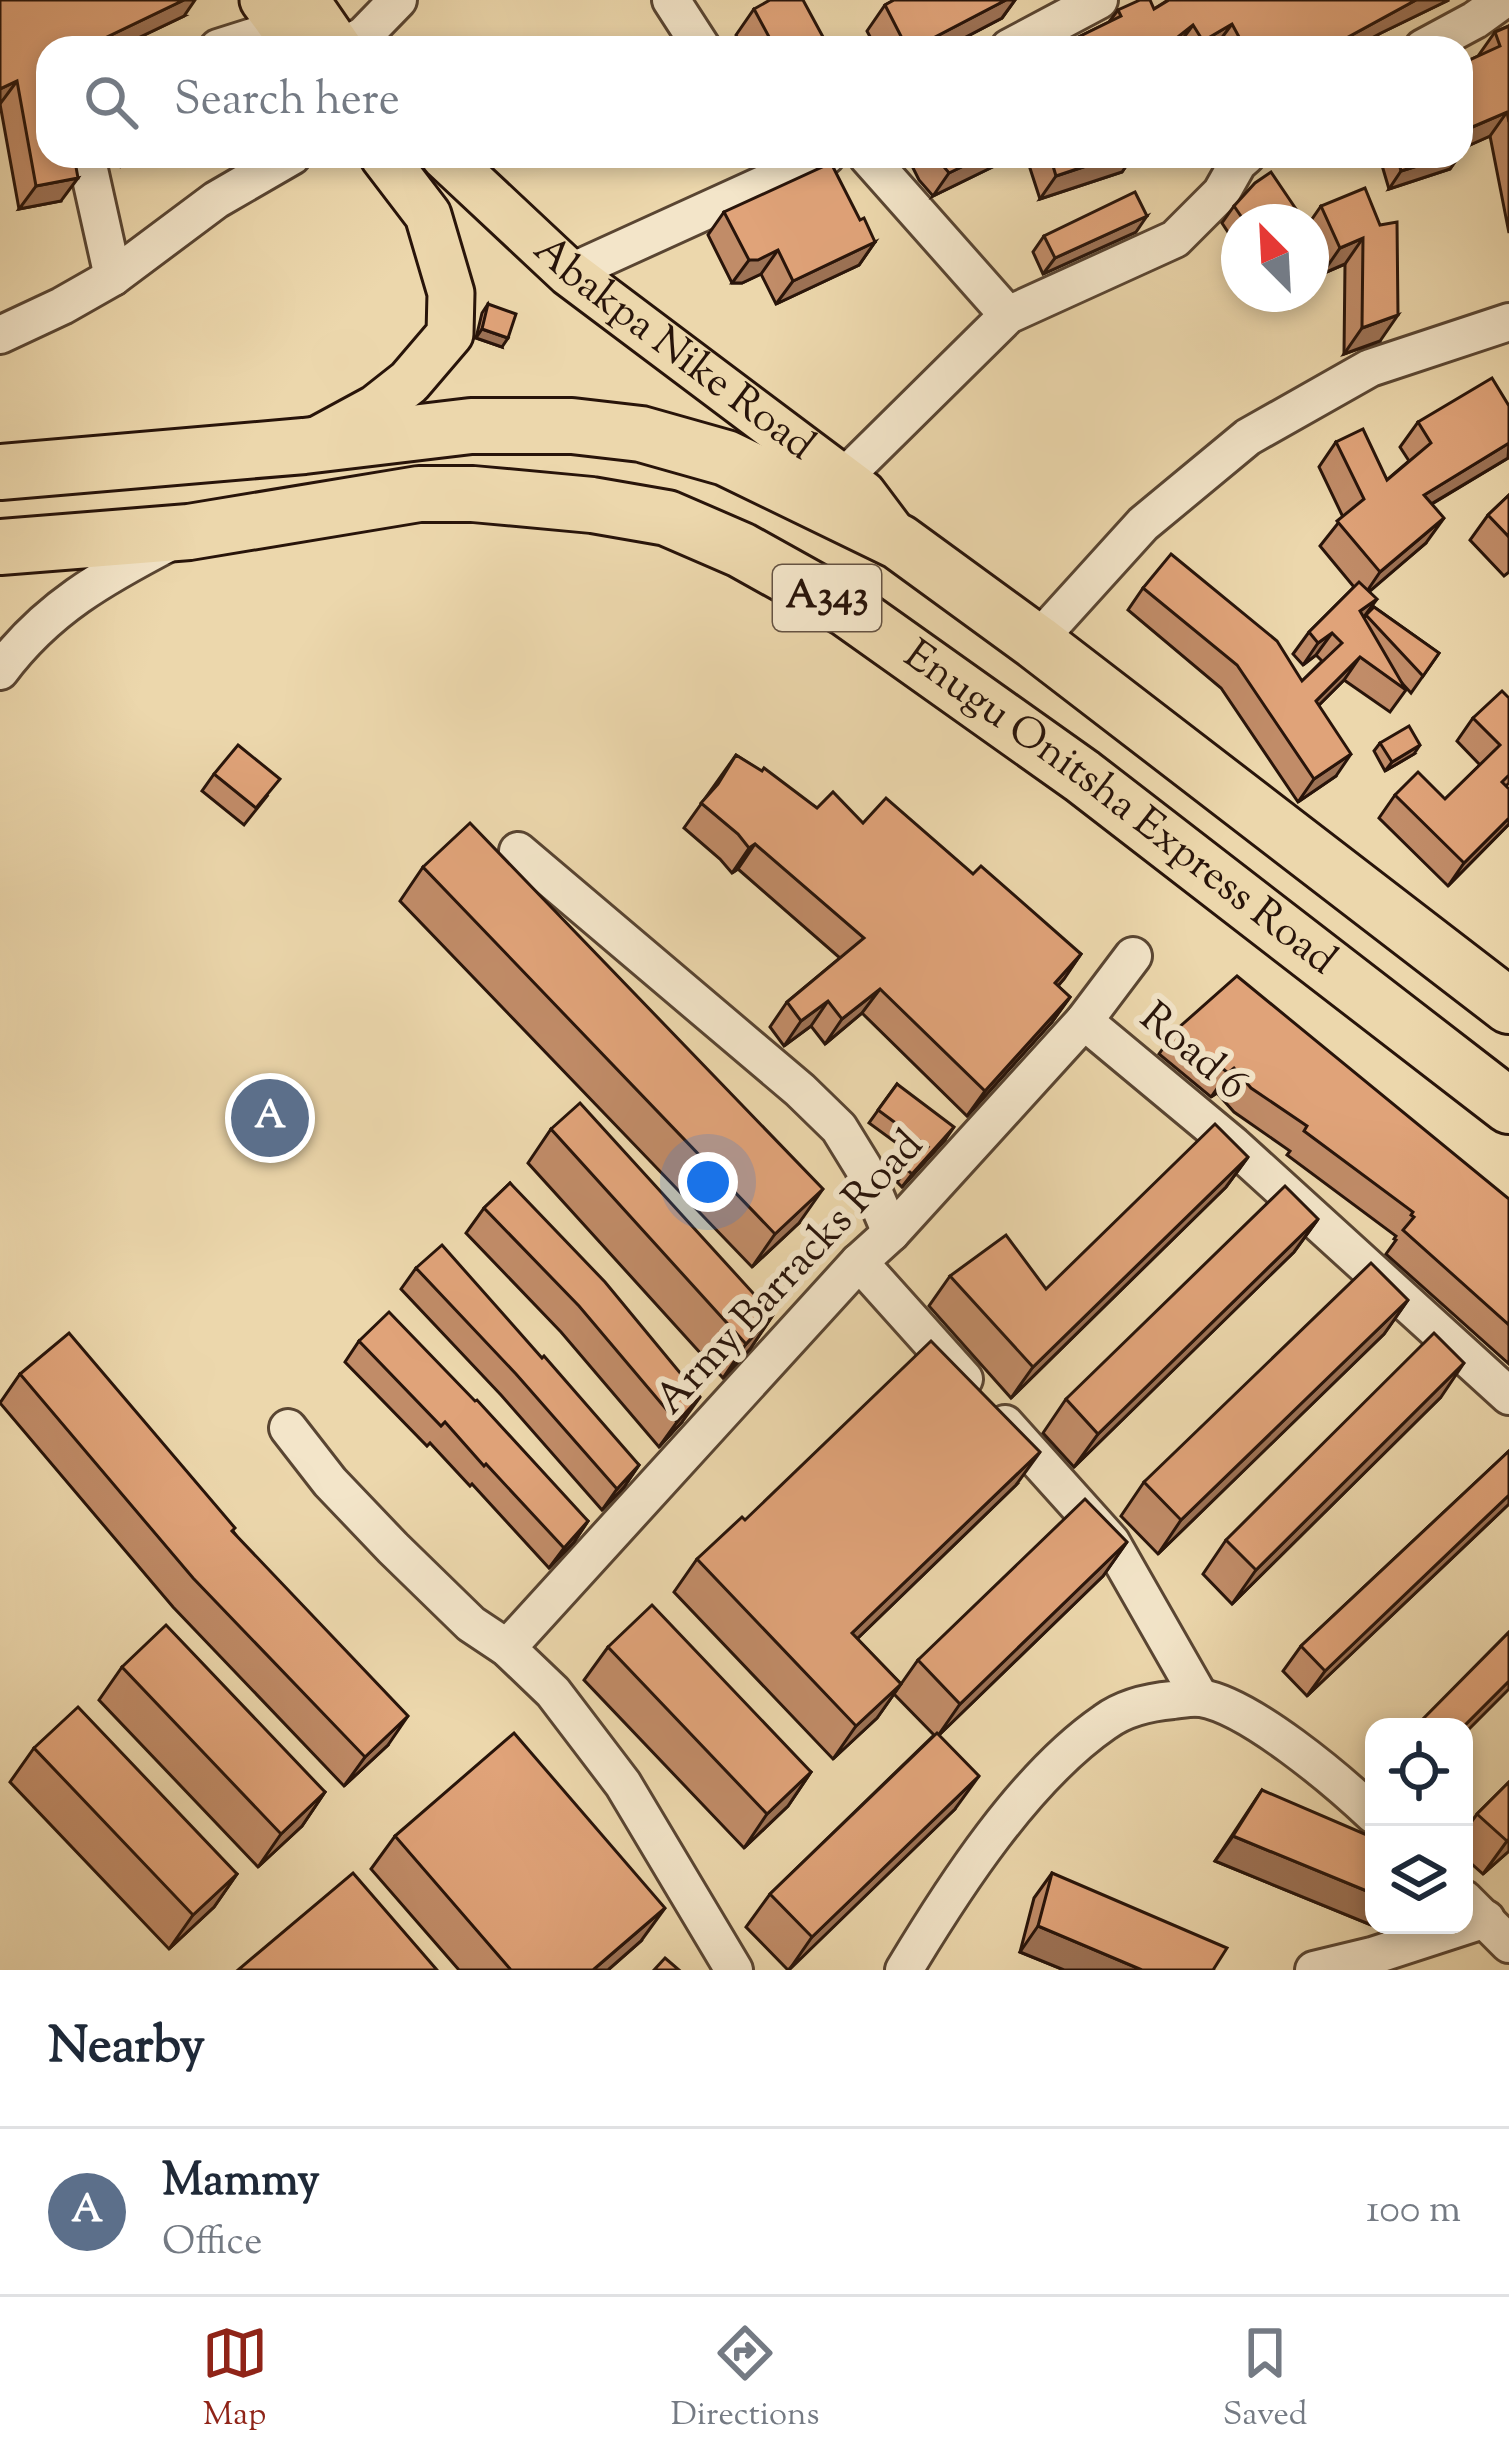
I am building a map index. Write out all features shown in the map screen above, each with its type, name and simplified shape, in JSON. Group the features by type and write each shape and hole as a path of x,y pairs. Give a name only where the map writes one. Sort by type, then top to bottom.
{"highway":[{"name":"Enugu Onitsha Express Road","path":"0,472 304,446 471,426 572,426 640,434 725,458 899,542 1509,1006"},
{"name":"Enugu Onitsha Express Road","path":"0,547 189,532 419,494 592,505 667,518 741,550 847,609 1082,776 1509,1106"}],"main road":[{"path":"287,19 330,36"},
{"path":"304,446 376,408 409,382 450,334 451,293 428,215 392,168"},
{"name":"Abakpa Nike Road","path":"457,168 569,273 863,494 899,542"}],"street":[{"path":"361,36 398,0"},
{"path":"671,0 694,36"},
{"path":"1023,36 1051,12 1099,0"},
{"path":"1445,36 1503,0"},
{"path":"247,36 287,19"},
{"path":"89,168 113,277"},
{"path":"216,200 236,168"},
{"path":"0,335 113,277 216,200 271,168"},
{"path":"569,273 773,168"},
{"path":"878,168 1008,315"},
{"path":"842,478 1008,315 1174,238 1221,193 1235,168"},
{"path":"1036,642 1143,524 1247,437 1370,368 1509,322"},
{"path":"0,671 48,616 73,597 189,532"},
{"path":"518,851 839,1128 863,1167 891,1233"},
{"name":"Army Barracks Road","path":"507,1648 1084,1021 1133,956"},
{"name":"Road 6","path":"1084,1021 1233,1145 1509,1396"},
{"path":"859,1262 1111,1542 1200,1698"},
{"path":"288,1428 330,1482 393,1548 471,1624 507,1648 553,1692 623,1784 734,1970"},
{"path":"904,1970 965,1876 1058,1761 1108,1720 1151,1702 1200,1698 1249,1717 1365,1808"},
{"path":"1314,1970 1486,1921"}],"building":[{"path":"0,0 184,0 109,36 36,36 36,168 76,168 78,178 36,186 17,81 0,89"},
{"path":"770,0 803,0 822,36 769,36 754,9"},
{"path":"894,0 1006,0 937,36 901,36 885,5"},
{"path":"1140,0 1150,0 1154,9 1169,0 1416,0 1350,36 1238,36 1232,24 1212,36 1200,36 1193,25 1179,36 1080,36 1121,16 1118,10"},
{"path":"1509,26 1509,122 1507,112 1473,127 1473,58 1500,46 1495,32"},
{"path":"820,168 834,168 875,242 793,281 778,250 749,260 724,212"},
{"path":"1054,168 1080,168 1056,176"},
{"path":"1271,172 1293,204 1236,204"},
{"path":"1365,188 1380,225 1397,222 1398,315 1362,328 1363,238 1340,248 1326,204"},
{"path":"1135,192 1147,216 1055,258 1044,236"},
{"path":"488,304 516,314 508,338 482,329"},
{"path":"1492,378 1509,406 1509,443 1424,495 1444,518 1380,572 1337,521 1364,499 1336,442 1363,429 1387,480 1431,443 1418,422"},
{"path":"1509,495 1509,537 1488,515"},
{"path":"1171,554 1277,641 1302,681 1342,643 1332,633 1318,643 1309,632 1359,582 1377,599 1360,611 1406,690 1360,657 1316,701 1351,754 1314,779 1237,665 1143,588"},
{"path":"1374,607 1439,653 1423,676 1366,615"},
{"path":"1502,691 1509,698 1509,775 1502,782 1509,789 1509,818 1464,863 1395,795 1418,772 1445,799 1500,745 1473,718"},
{"path":"1409,726 1420,745 1392,762 1380,743"},
{"path":"238,745 280,779 256,808 214,774"},
{"path":"736,755 764,768 817,808 833,792 863,823 886,798 973,874 981,866 1081,954 1055,983 1070,997 985,1091 880,989 842,1019 828,1001 801,1021 787,1002 864,938 755,844 749,848 701,803"},
{"path":"470,823 823,1189 775,1234 423,867"},
{"path":"1237,976 1509,1199 1509,1325 1403,1230 1413,1212 1304,1131 1307,1126 1251,1088 1234,1068 1228,1073 1176,1030"},
{"path":"897,1084 954,1127 912,1174 906,1169 928,1147 878,1110"},
{"path":"580,1103 773,1315 746,1344 551,1129"},
{"path":"1215,1124 1248,1157 1033,1367 950,1276 1006,1235 1046,1289"},
{"path":"510,1183 605,1282 700,1397 677,1422 579,1306 484,1208"},
{"path":"1285,1186 1318,1219 1098,1434 1066,1399"},
{"path":"442,1245 639,1465 617,1489 416,1268"},
{"path":"1371,1263 1408,1300 1181,1520 1144,1482"},
{"path":"389,1312 588,1521 564,1548 445,1422 441,1426 359,1341"},
{"path":"69,1333 235,1528 232,1531 408,1716 365,1757 193,1578 20,1374"},
{"path":"1434,1333 1464,1363 1256,1570 1226,1540"},
{"path":"931,1341 1040,1452 852,1633 901,1684 856,1726 697,1559 742,1517 745,1520"},
{"path":"1509,1451 1509,1495 1325,1671 1301,1646"},
{"path":"1085,1499 1127,1542 960,1704 918,1660"},
{"path":"652,1605 811,1772 767,1814 608,1647"},
{"path":"166,1625 325,1792 281,1834 122,1667"},
{"path":"1509,1632 1509,1681 1472,1718 1424,1718"},
{"path":"78,1707 237,1874 193,1915 34,1748"},
{"path":"514,1733 665,1908 593,1970 511,1970 395,1836"},
{"path":"937,1733 979,1776 812,1937 770,1894"},
{"path":"1509,1782 1509,1839 1507,1841 1477,1814"},
{"path":"1262,1790 1365,1834 1365,1890 1233,1836"},
{"path":"353,1873 437,1970 238,1970"},
{"path":"1052,1873 1227,1948 1213,1970 1142,1970 1038,1926"},
{"path":"665,1958 679,1970 654,1970"}],"place":[{"name":"Mammy","path":"270,1118"}]}
